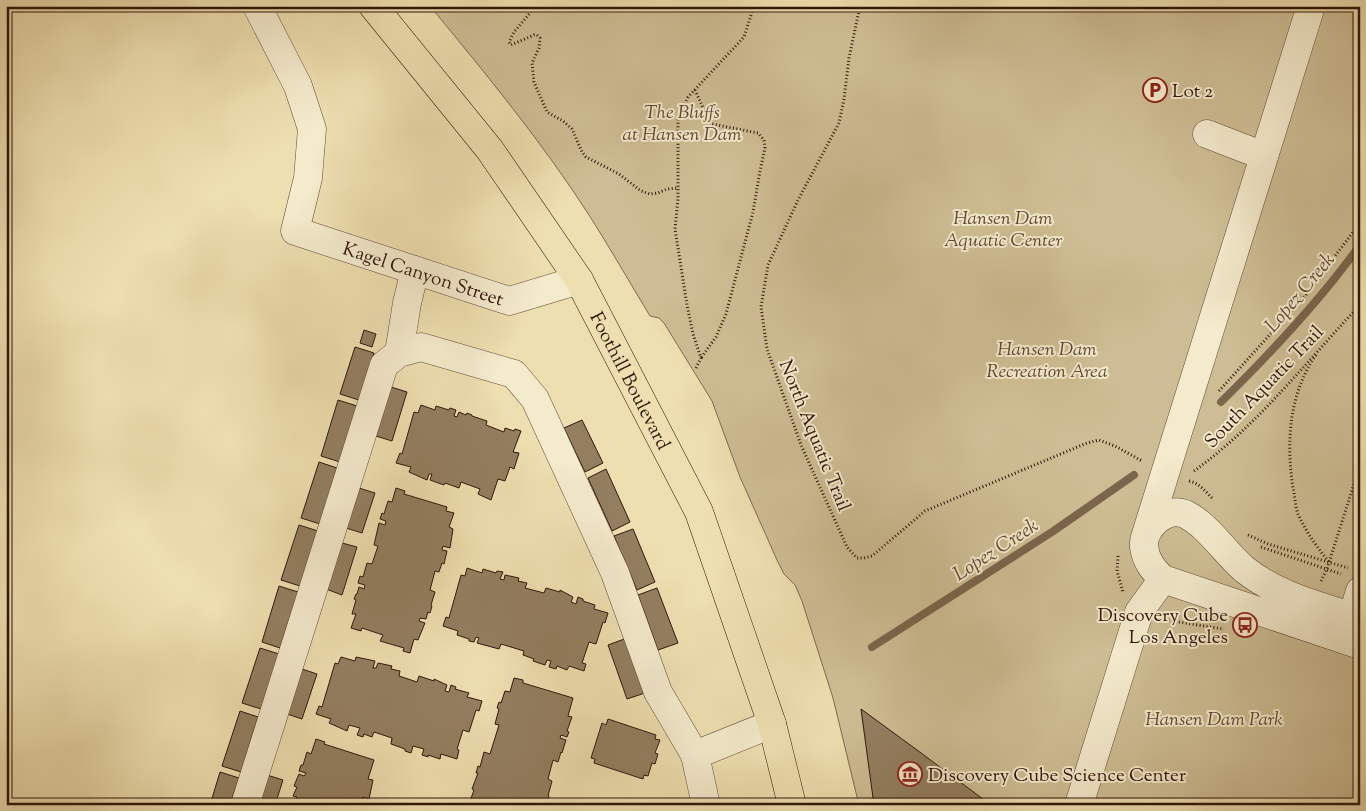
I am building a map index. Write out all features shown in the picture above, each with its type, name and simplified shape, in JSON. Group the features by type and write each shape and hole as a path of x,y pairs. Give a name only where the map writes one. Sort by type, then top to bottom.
{"main road":[{"name":"Foothill Boulevard","path":"373,6 490,150 579,280 699,512 772,724 792,805"}],"street":[{"name":"Kagel Canyon Street","path":"257,6 298,86 312,129 308,178 295,231 509,301 579,280"},
{"path":"1311,6 1192,386 1170,484 1147,531 1144,543 1145,556 1153,569 1163,579 1353,608"},
{"path":"1207,134 1264,156"},
{"path":"399,353 407,303 415,270"},
{"path":"245,805 384,365 399,353 421,346 514,374 535,399 615,573 658,692 695,755 706,805"},
{"path":"1170,484 1184,514 1203,528 1244,569 1272,588 1279,592 1353,608"},
{"path":"1147,531 1153,523 1162,517 1171,514 1184,514"},
{"path":"1079,805 1139,612 1163,579"},
{"path":"695,755 772,724"}],"path":[{"path":"536,6 514,32 509,42 511,45 534,35 540,38 540,48 532,63 532,71 534,82 547,112 563,121 572,129 586,156 619,174 637,189 650,194 658,193 667,188 678,188"},
{"path":"701,358 693,334 687,305 675,229 678,188 678,120 688,97 744,37 754,6"},
{"name":"North Aquatic Trail","path":"860,6 849,58 839,123 798,200 768,265 761,307 767,349 801,445 847,548 857,558 872,556 925,511 1087,443 1100,440 1143,462"},
{"path":"694,90 712,124 758,133 764,140 765,148 753,212 726,314 716,337 696,368"},
{"path":"1192,386 1214,395 1217,394 1304,297 1360,223"},
{"name":"South Aquatic Trail","path":"1188,476 1232,441 1360,305"},
{"path":"1323,344 1308,368 1296,395 1291,416 1290,450 1292,479 1297,512 1309,535 1329,562 1353,608"},
{"path":"1319,588 1327,569 1360,465"},
{"path":"1170,484 1193,482 1213,499"},
{"path":"1170,484 1194,488"},
{"path":"1242,530 1248,535 1268,544 1329,562"},
{"path":"1258,546 1327,569 1353,608"}],"green space":[{"name":"Hansen Dam Recreation Area","path":"430,6 1360,6 1360,805 859,805 833,698 802,601 795,585 784,574 777,560 740,477 712,401 664,323 659,318 650,316 589,215 552,161 493,83"}],"building":[{"path":"364,330 376,334 372,347 360,343"},
{"path":"355,347 374,353 359,400 340,394"},
{"path":"391,387 407,392 392,441 376,436"},
{"path":"338,400 357,406 340,462 321,456"},
{"path":"421,405 435,410 436,406 456,410 454,416 457,417 459,412 466,415 467,413 487,421 486,425 504,432 505,428 521,431 513,452 519,453 514,469 510,467 505,481 498,479 491,500 478,494 480,489 461,482 459,488 445,483 444,485 430,480 432,474 429,474 427,480 409,472 411,467 396,463 400,453 402,454 414,412 418,413"},
{"path":"582,420 603,463 585,472 564,428"},
{"path":"319,462 337,468 320,524 301,518"},
{"path":"606,469 630,522 612,531 588,478"},
{"path":"359,488 375,493 362,533 346,528"},
{"path":"396,488 405,491 404,494 447,507 446,511 454,513 449,527 453,529 450,548 443,546 442,550 447,551 444,564 442,563 439,572 435,571 430,590 435,592 430,613 428,612 426,619 420,618 419,621 425,623 418,640 414,639 410,653 403,651 404,648 380,641 383,635 362,628 361,631 351,628 356,614 352,614 356,600 354,599 359,587 364,589 365,585 358,583 360,576 363,577 367,563 372,564 378,546 374,545 379,523 385,525 386,521 380,519 382,513 384,514 388,501 392,502"},
{"path":"299,525 318,531 300,586 281,580"},
{"path":"633,529 655,582 637,590 614,536"},
{"path":"342,543 357,547 342,595 326,589"},
{"path":"467,568 482,573 483,569 496,573 497,571 503,572 500,579 504,580 505,575 519,578 518,581 527,583 525,588 544,593 546,588 560,592 560,590 573,597 571,602 576,604 578,597 595,605 594,609 608,613 596,644 589,642 582,663 586,664 584,671 569,666 567,670 557,666 556,669 549,667 551,661 547,660 545,665 523,655 524,651 501,644 499,649 477,643 479,638 476,637 474,642 469,641 469,639 457,635 458,631 443,626 446,617 449,618 461,575 465,576"},
{"path":"279,586 298,592 280,648 262,642"},
{"path":"657,588 678,643 658,650 638,595"},
{"path":"627,638 645,693 627,699 608,645"},
{"path":"260,648 279,654 261,709 242,703"},
{"path":"341,657 355,661 356,657 375,661 373,668 376,668 378,663 392,666 391,669 400,671 399,676 417,682 419,676 434,681 434,679 447,685 445,691 449,692 451,685 456,687 455,689 469,693 467,697 482,701 479,711 476,710 469,732 463,730 457,749 459,750 457,759 441,754 440,759 428,755 428,757 422,755 424,749 413,746 411,753 391,744 392,738 374,732 372,737 364,734 363,737 357,735 360,728 349,725 347,731 329,723 331,719 316,714 319,706 322,707 335,663 338,664"},
{"path":"302,669 317,674 302,719 287,714"},
{"path":"514,678 523,680 523,683 573,698 568,716 572,717 567,731 569,732 567,737 561,735 560,738 566,740 558,762 553,760 548,779 552,781 548,802 546,801 544,805 469,804 474,790 472,789 478,773 476,773 478,766 480,767 484,752 490,754 499,725 495,724 499,702 501,703 505,691 510,692"},
{"name":"Discovery Cube Science Center","path":"861,709 917,750 991,805 874,805"},
{"path":"240,711 258,717 241,772 222,766"},
{"path":"608,719 656,735 655,739 660,740 655,753 658,754 655,764 652,763 648,776 644,775 643,779 594,763 595,759 591,758 602,723 606,725"},
{"path":"316,739 325,742 324,744 374,760 368,779 373,780 369,799 363,797 361,805 295,805 297,797 293,796 297,787 294,786 299,774 304,776 306,773 299,771 307,752 311,754"},
{"path":"220,772 239,778 230,805 210,805"},
{"path":"267,775 283,780 275,805 258,805"}],"waterway":[{"name":"Lopez Creek","path":"1221,402 1294,326 1328,287 1360,245"},
{"name":"Lopez Creek","path":"872,647 1052,532 1134,475"}],"place":[{"name":"Lot 2","path":"1155,90"},
{"name":"Discovery Cube Los Angeles","path":"1245,625"},
{"name":"Discovery Cube Science Center","path":"910,774"}],"park label":[{"name":"The Bluffs at Hansen Dam","path":"682,122"},
{"name":"Hansen Dam Aquatic Center","path":"1003,228"},
{"name":"Hansen Dam Park","path":"1214,718"}]}
